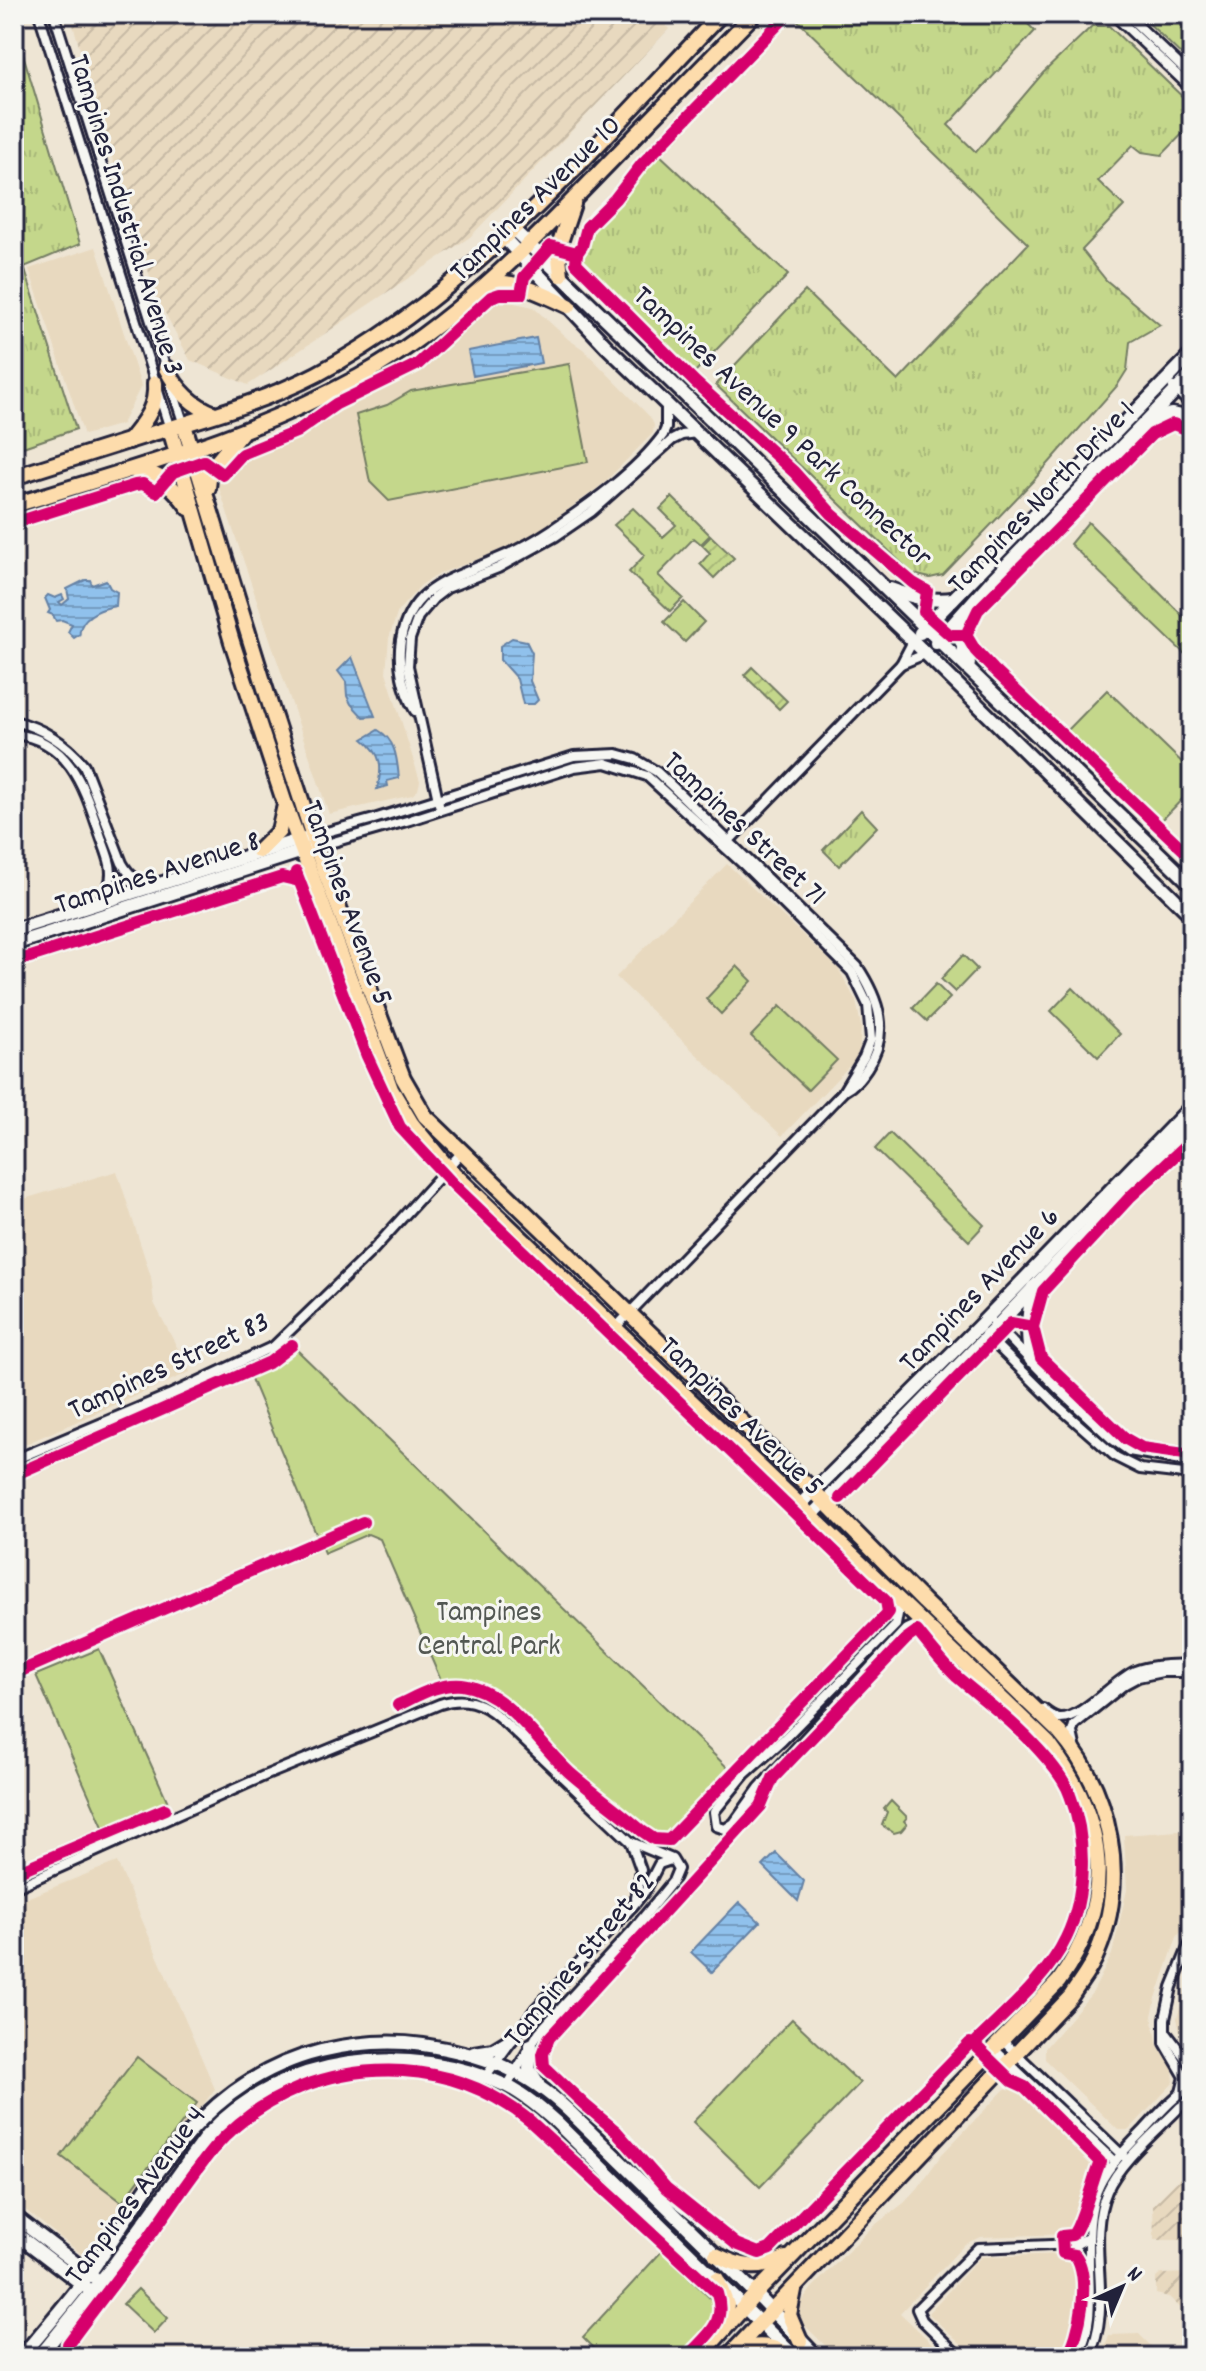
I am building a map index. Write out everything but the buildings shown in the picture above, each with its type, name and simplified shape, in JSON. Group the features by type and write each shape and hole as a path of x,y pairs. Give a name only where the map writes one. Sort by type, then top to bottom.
{"main road":[{"name":"Tampines Avenue 10","path":"14,477 275,394 318,373 422,307 510,234 721,14"},
{"name":"Tampines Avenue 10","path":"14,505 128,470 285,414 362,375 411,343 525,250 754,14"},
{"path":"561,275 558,248 574,200"},
{"path":"510,234 569,306 666,404 913,641 1192,916"},
{"path":"525,250 561,275 1192,885"},
{"path":"488,283 522,285 569,306"},
{"name":"Tampines North Drive 1","path":"913,641 1192,354"},
{"path":"166,368 181,392 199,407 215,414"},
{"name":"Tampines North Drive 1","path":"925,654 1190,379"},
{"path":"128,441 149,416 156,398 155,383"},
{"path":"1146,422 1171,414 1192,418"},
{"name":"Tampines Avenue 5","path":"177,427 192,448 208,498 307,843 391,1089 412,1124 448,1168 1048,1743 1080,1790 1089,1813 1098,1867 1095,1905 1077,1954 1059,1981 699,2357"},
{"name":"Tampines Avenue 5","path":"177,427 177,453 285,804 307,843 403,1078 425,1116 819,1496 1076,1751 1094,1785 1111,1842 1114,1870 1107,1925 1097,1955 1071,1996 732,2353"},
{"path":"208,498 210,470 244,430"},
{"path":"128,470 145,471 165,481 178,492 196,518"},
{"path":"883,587 915,598 936,601 953,599"},
{"path":"969,607 961,641 972,670"},
{"path":"259,851 279,831 285,804"},
{"name":"Tampines Avenue 8","path":"14,930 259,851 307,843"},
{"name":"Tampines Avenue 8","path":"14,944 307,843"},
{"name":"Tampines Avenue 6","path":"805,1510 992,1322 1192,1106"},
{"name":"Tampines Avenue 6","path":"992,1322 1033,1287 1192,1120"},
{"path":"1031,1360 1027,1318 1033,1287"},
{"path":"921,1622 925,1612 924,1602"},
{"path":"467,2054 493,2050 511,2039"},
{"name":"Tampines Avenue 4","path":"21,2357 85,2278 189,2130 220,2101 258,2075 299,2057 361,2044 416,2044 467,2054 516,2071 539,2086 716,2255 817,2357"},
{"path":"531,2045 529,2069 539,2086"},
{"name":"Tampines Avenue 4","path":"41,2354 96,2287 207,2135 225,2116 257,2093 299,2075 366,2060 395,2060 485,2077 507,2086 556,2122 794,2357"},
{"path":"14,2216 96,2287"},
{"path":"14,2232 85,2278"},
{"path":"716,2255 751,2268 772,2265 794,2255"},
{"path":"717,2279 727,2308 720,2335"},
{"path":"798,2283 789,2311 800,2341"},
{"path":"732,2353 761,2344 794,2357"}],"street":[{"name":"Tampines Industrial Avenue 3","path":"39,14 155,383 177,427"},
{"name":"Tampines Industrial Avenue 3","path":"54,14 166,368 177,427"},
{"path":"1113,14 1192,89"},
{"path":"1126,14 1192,77"},
{"path":"1177,370 1190,379"},
{"path":"1166,380 1192,406"},
{"path":"418,717 405,687 399,652 404,625 419,601 444,581 495,560 551,530 616,481 663,435 666,404"},
{"path":"439,804 409,676 408,651 412,628 425,607 454,584 498,568 556,536 591,512 672,440 696,433"},
{"path":"726,844 901,664 913,641"},
{"path":"901,664 925,654"},
{"path":"14,721 37,728 56,739 84,765 108,842 112,867 110,885 99,901"},
{"path":"14,734 38,741 54,750 76,772 108,842 128,874 151,886"},
{"name":"Tampines Street 71","path":"307,843 574,767 606,763 647,776 726,844 837,956 860,985 868,1005 871,1039 844,1091 615,1328"},
{"name":"Tampines Street 83","path":"14,1460 105,1423 274,1346 373,1250 461,1153"},
{"path":"992,1322 1098,1427 1129,1451 1192,1462"},
{"path":"982,1332 1116,1457 1140,1469 1192,1475"},
{"path":"900,1602 896,1625 731,1789 714,1812 716,1826 729,1828 752,1795 891,1645 906,1629 921,1622"},
{"path":"1022,1695 1049,1714 1063,1718 1074,1716 1121,1678 1136,1671 1192,1664"},
{"path":"1076,1751 1072,1732 1074,1725 1125,1684 1150,1673 1192,1672"},
{"name":"Tampines Street 82","path":"14,1888 264,1776 451,1700 473,1702 492,1711 631,1842 672,1859 678,1869 673,1881 632,1931 560,2007 531,2045 507,2086"},
{"name":"Tampines Street 82","path":"631,1842 641,1870 632,1907"},
{"name":"Tampines Street 82","path":"485,2077 536,2008 632,1907 659,1864 672,1859"},
{"path":"1181,2092 1185,2077 1165,2043 1167,2005 1192,1938"},
{"path":"1167,2034 1192,2067"},
{"path":"998,2044 1121,2168"},
{"path":"1012,2058 1129,2161"},
{"path":"1077,2357 1090,2318 1089,2237 1096,2189 1113,2161 1181,2092 1192,2085"},
{"path":"1088,2357 1098,2334 1101,2317 1099,2225 1107,2192 1121,2168 1180,2107 1192,2099"},
{"path":"960,2357 922,2320 917,2309 967,2256 978,2248 1077,2244 1089,2237"},
{"path":"63,2328 68,2344 79,2357"},
{"path":"41,2354 62,2357"}],"shaded area":[{"path":"70,14 656,14 669,29 470,237 248,385 190,360 157,298"},
{"path":"96,247 141,386 122,424 84,435 29,269"},
{"path":"500,300 533,307 583,349 650,417 654,425 653,433 604,483 542,529 507,548 441,573 421,585 398,611 389,638 386,672 420,781 418,790 412,795 329,814 218,485 243,457 294,437 414,371"},
{"path":"727,864 838,968 856,1001 861,1026 859,1056 782,1136 616,977"},
{"path":"117,1171 151,1277 154,1303 190,1372 14,1449 14,1202"},
{"path":"1192,1830 1192,1917 1177,1937 1152,2016 1158,2046 1173,2069 1174,2082 1129,2130 1118,2130 1045,2059 1045,2048 1093,1992 1112,1954 1127,1890 1124,1835"},
{"path":"117,1862 215,2089 84,2256 14,2201 14,1903"},
{"path":"1192,1970 1192,2053 1181,2038 1177,2018"},
{"path":"1018,2085 1095,2159 1096,2165 1082,2199 1076,2230 1068,2234 980,2237 965,2244 900,2313 946,2357 837,2357 799,2320 798,2307 812,2288 871,2228 904,2203 942,2154 1004,2090"},
{"path":"1192,2166 1192,2240 1154,2240 1153,2205"},
{"path":"1068,2254 1076,2258 1079,2264 1080,2310 1075,2337 1064,2357 974,2357 928,2313 981,2257"},
{"path":"1192,2273 1192,2319 1169,2297 1156,2294 1156,2278 1161,2274"},
{"path":"1139,2334 1162,2357 1101,2357 1109,2335"}],"green space":[{"path":"803,14 1018,14 1035,31 948,125 976,152 1043,73 1092,26 1109,26 1192,106 1192,124 1162,155 1142,152 1133,145 1098,181 1124,206 1082,250 1106,280 1160,325 1130,342 1127,370 1117,386 1033,481 943,575 930,578 913,574 716,385 805,291 898,381 1028,244 797,20"},
{"path":"1139,14 1192,14 1192,65"},
{"path":"14,24 80,244 24,267 76,429 14,450"},
{"path":"658,153 788,275 694,373 581,265 589,231"},
{"path":"569,364 588,462 389,501 370,482 356,415 387,405 411,391"},
{"path":"672,497 710,535 701,544 694,538 658,575 683,598 670,611 629,572 645,555 614,525 633,508 663,537 676,525 660,509"},
{"path":"1088,522 1192,625 1192,661 1070,544"},
{"path":"711,536 734,558 714,578 700,564 710,553 702,545"},
{"path":"684,602 704,622 685,642 664,622"},
{"path":"752,667 787,701 779,709 744,675"},
{"path":"1107,690 1192,772 1192,789 1159,823 1112,777 1103,763 1066,732"},
{"path":"861,810 877,827 839,866 823,850"},
{"path":"963,955 977,969 955,992 941,979"},
{"path":"737,966 752,981 721,1014 706,999"},
{"path":"936,984 950,998 927,1021 913,1008"},
{"path":"1073,988 1120,1034 1098,1057 1051,1011"},
{"path":"780,1006 837,1060 808,1090 751,1036"},
{"path":"890,1133 984,1225 969,1241 875,1149"},
{"name":"Tampines Central Park","path":"295,1348 734,1774 666,1846 625,1824 601,1804 493,1699 473,1690 445,1690 380,1539 368,1534 324,1553 249,1374"},
{"path":"99,1649 171,1809 107,1836 36,1675"},
{"path":"891,1801 907,1817 904,1821 907,1824 894,1833 882,1825 887,1812 884,1809"},
{"path":"792,2019 860,2083 760,2187 693,2122"},
{"path":"137,2057 197,2103 122,2202 61,2156"},
{"path":"662,2251 719,2307 719,2323 689,2357 603,2357 583,2337"},
{"path":"138,2289 168,2318 154,2333 123,2304"}],"water":[{"path":"536,338 541,363 473,376 468,351"},
{"path":"90,580 92,585 106,580 110,588 117,592 116,606 91,615 83,622 80,634 74,638 68,632 72,624 56,621 48,613 50,610 45,598 48,595 55,598 62,595 64,599 59,602 62,605 69,599 67,589"},
{"path":"512,638 526,641 532,653 530,681 538,700 534,704 523,704 517,679 500,660 500,646"},
{"path":"352,657 375,716 363,717 347,696 346,682 338,671"},
{"path":"378,730 392,745 399,778 387,781 388,786 377,789 379,761 374,750 363,739"},
{"path":"776,1853 804,1881 798,1901 763,1866"},
{"path":"739,1902 760,1922 712,1972 691,1952"}],"cycle path":[{"path":"577,253 587,227 615,199 642,164 788,14"},
{"path":"14,523 135,485 143,484 156,492 173,472 204,461 223,475 242,454 296,432 336,404 418,364 491,297 521,294 524,277 551,246 577,253"},
{"name":"Tampines Avenue 9 Park Connector","path":"577,253 576,263 695,382 794,472 832,514 913,583 927,591 924,612 950,635 966,635"},
{"path":"966,635 978,610 1152,434 1173,424 1192,431"},
{"path":"966,635 993,669 1192,858"},
{"path":"296,872 367,1056 400,1127 454,1185 886,1601 888,1612 669,1840 654,1839 642,1831 570,1773 508,1708 479,1689 462,1685 445,1686 398,1705"},
{"path":"14,962 282,877 295,880"},
{"path":"1192,1140 1131,1196 1043,1291 1033,1327 1041,1358 1126,1439 1142,1448 1192,1455"},
{"path":"840,1498 1011,1323 1033,1327"},
{"path":"14,1475 270,1362 292,1345"},
{"path":"14,1674 363,1522"},
{"path":"917,1631 957,1677 1029,1740 1065,1783 1076,1812 1081,1848 1081,1886 1073,1922 1058,1953 1024,1994 974,2044 970,2043 770,2249 759,2253 736,2244 666,2188 616,2131 544,2066 543,2054 549,2038 761,1806 773,1778 917,1631"},
{"path":"14,1873 165,1809"},
{"path":"974,2044 1012,2081 1025,2087 1100,2162 1076,2231 1072,2235 1062,2236 1063,2253 1075,2255 1080,2264 1083,2291 1080,2321 1066,2357"},
{"path":"68,2344 213,2149 232,2130 275,2099 324,2079 376,2071 403,2071 454,2080 516,2110 717,2293 717,2321 687,2357"}]}
